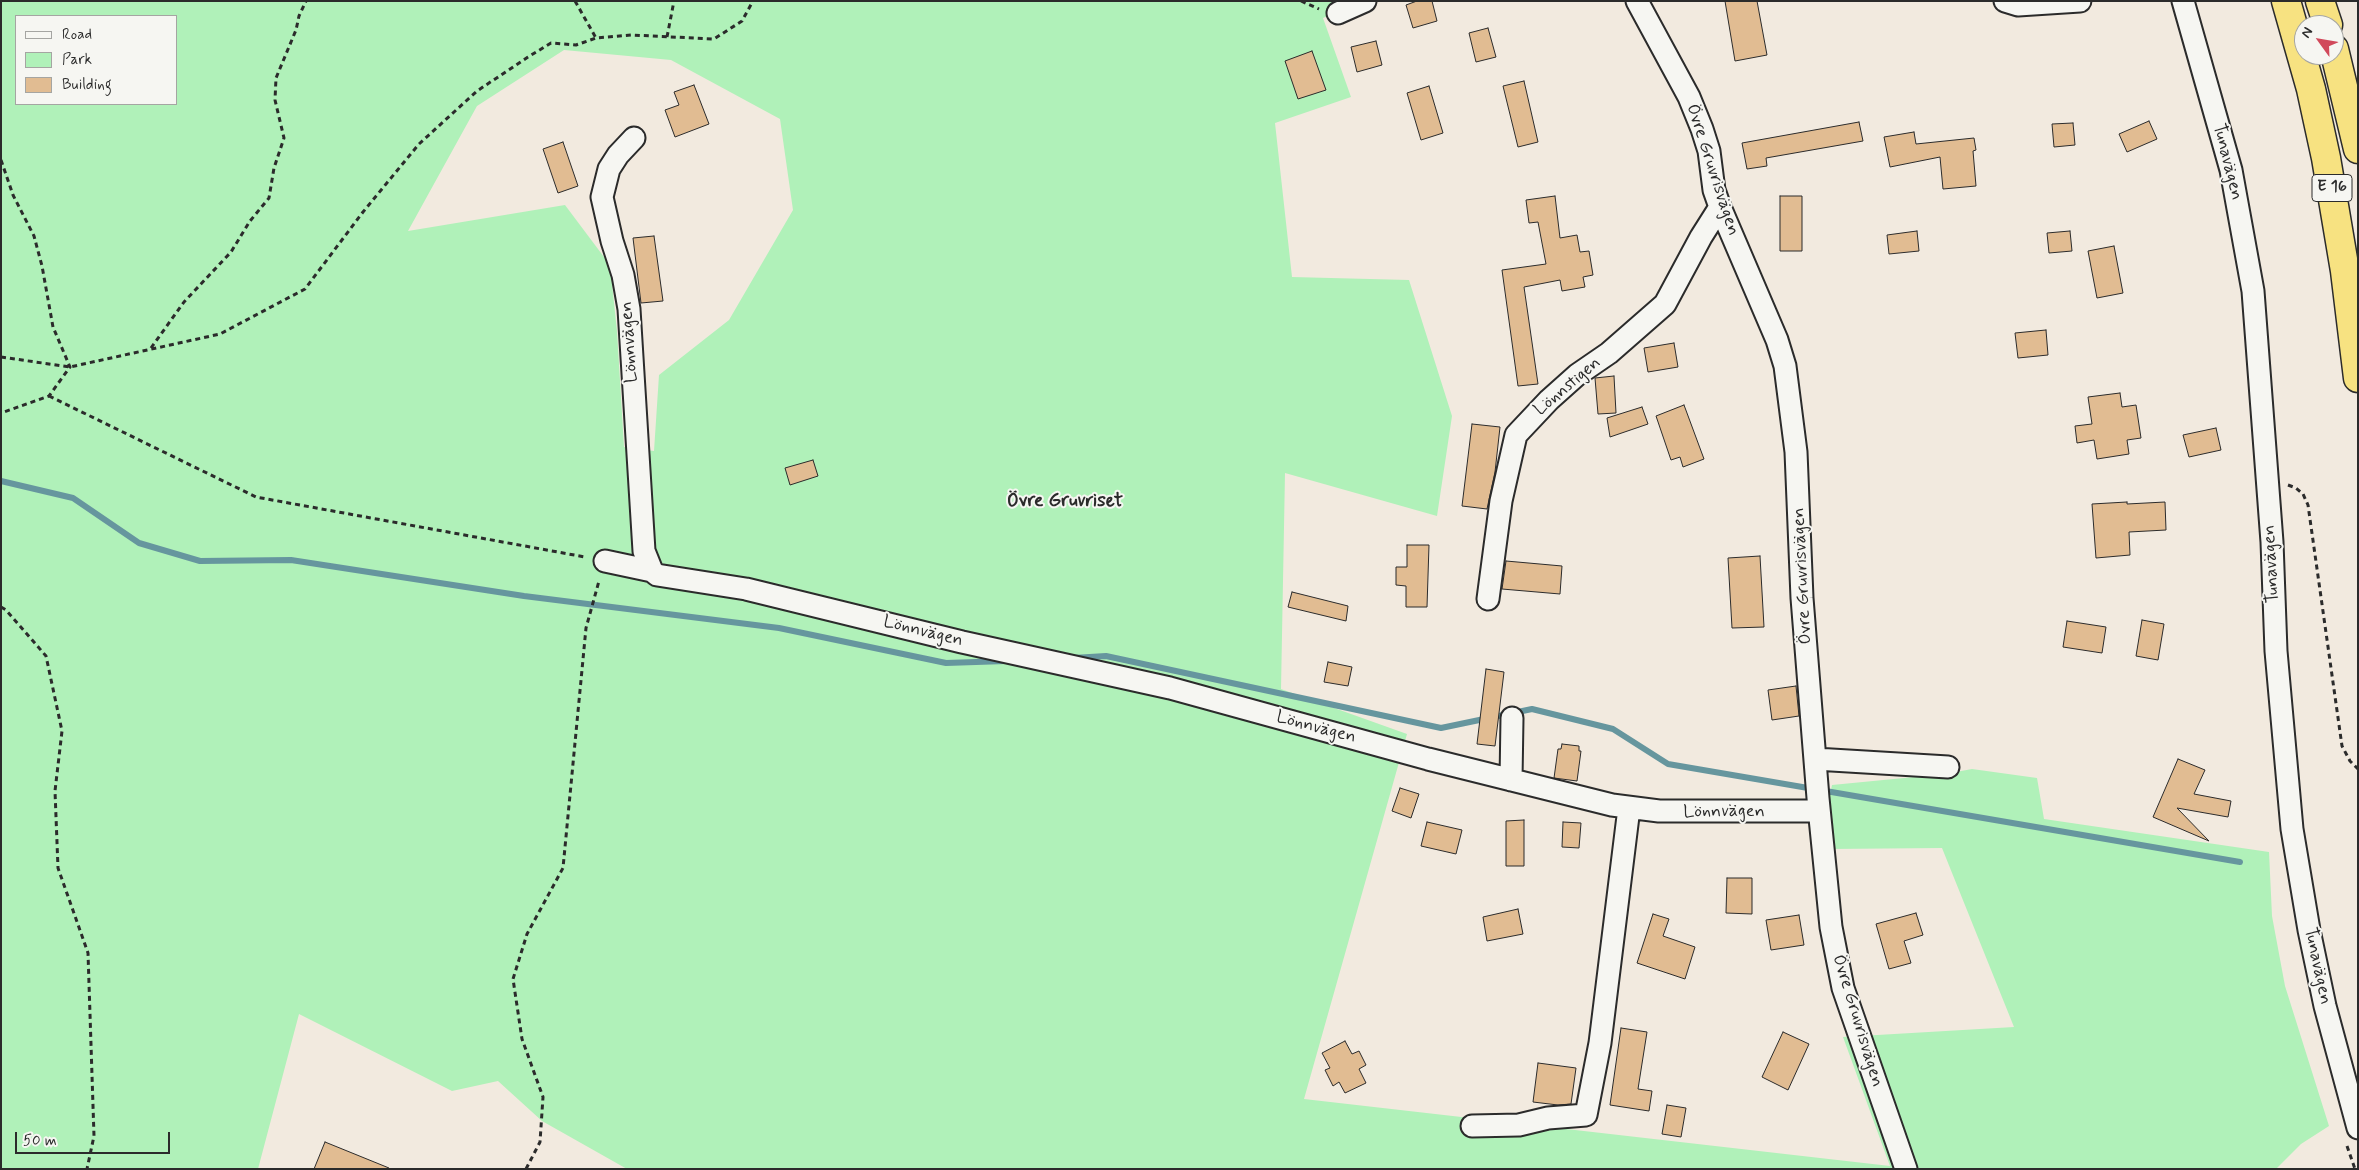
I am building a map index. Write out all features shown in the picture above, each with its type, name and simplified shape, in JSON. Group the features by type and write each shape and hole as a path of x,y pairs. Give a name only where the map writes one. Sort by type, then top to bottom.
{"highway":[{"name":"E 16","path":"2286,1 2311,89 2326,158 2345,271 2358,378"},
{"path":"2320,1 2325,15"},
{"path":"2338,65 2358,148"}],"street":[{"path":"1338,13 1365,1"},
{"name":"Övre Gruvrisvägen","path":"1637,1 1689,97 1702,129 1708,151 1714,190 1785,366 1790,392 1796,452 1802,598 1818,797 1831,927 1839,972 1906,1169"},
{"path":"2005,1 2018,5 2080,1"},
{"name":"Tunavägen","path":"2183,1 2223,142 2237,200 2253,291 2268,484 2276,651 2292,829 2309,930 2325,1006 2358,1128"},
{"name":"Lönnvägen","path":"634,138 618,155 610,170 602,197 612,241 624,274 629,309 644,551 652,571 657,575 746,589 1170,688 1511,780 1629,808 1659,811 1818,797"},
{"name":"Lönnstigen","path":"1488,599 1501,501 1516,436 1533,416 1577,375 1609,353 1665,304 1701,237 1720,207"},
{"path":"605,561 652,571"},
{"path":"1511,780 1512,718"},
{"path":"1815,759 1948,767"},
{"path":"1472,1126 1520,1125 1548,1118 1586,1115 1603,1018 1629,808"}],"path":[{"path":"151,349 184,302 231,252 250,221 269,198 274,168 284,138 275,100 276,78 306,1"},
{"path":"575,1 596,38"},
{"path":"666,37 674,1"},
{"path":"1,357 70,367 220,334 306,288 363,212 419,144 477,91 551,43 576,45 596,38 631,35 714,39 742,21 753,1"},
{"path":"1301,1 1311,7"},
{"path":"1,160 13,195 34,236 42,266 53,327 70,367"},
{"path":"1,413 49,396 70,367"},
{"path":"49,396 256,497 605,561 586,628 563,868 527,934 513,979 522,1039 542,1097 540,1142 526,1169"},
{"path":"2268,484 2284,484 2296,488 2303,494 2308,504 2342,746 2350,761 2358,769"},
{"path":"1,607 6,610 46,656 62,731 56,791 58,868 88,952 94,1136 87,1169"}],"green space":[{"path":"1,1 1365,1 1323,18 1351,97 1275,123 1292,277 1409,280 1452,416 1437,516 1285,473 1281,689 1407,734 1304,1099 1890,1166 1843,1037 2014,1027 1942,848 1830,849 1826,815 1832,785 1945,774 1972,769 2037,778 2044,819 2269,852 2272,916 2285,986 2329,1126 2301,1144 2276,1169 627,1169 542,1121 498,1081 452,1091 299,1014 258,1169 1,1169","holes":["564,50 671,60 780,119 793,210 729,320 659,375 654,451 624,447 617,331 610,265 565,205 408,231 477,106"]}],"building":[{"path":"1417,1 1432,1 1437,21 1413,28 1406,5"},
{"path":"1725,1 1757,1 1767,55 1735,61"},
{"path":"1488,28 1496,57 1476,62 1469,33"},
{"path":"1376,41 1382,65 1357,72 1351,47"},
{"path":"1312,51 1326,90 1298,99 1285,61"},
{"path":"1524,81 1538,142 1518,147 1503,86"},
{"path":"694,85 709,124 675,137 665,110 679,105 674,92"},
{"path":"1429,86 1443,133 1421,140 1407,93"},
{"path":"2149,121 2157,139 2127,152 2119,134"},
{"path":"1859,122 1863,141 1766,158 1767,166 1747,169 1742,143"},
{"path":"2073,123 2075,145 2054,147 2052,124"},
{"path":"1914,132 1916,144 1974,138 1976,150 1973,151 1976,186 1943,189 1940,157 1890,167 1884,137"},
{"path":"563,142 578,186 558,193 543,149"},
{"path":"1555,196 1560,238 1577,235 1580,252 1589,251 1593,275 1583,277 1585,287 1562,291 1560,280 1524,287 1538,384 1518,386 1502,270 1546,264 1538,222 1529,223 1526,200"},
{"path":"1780,196 1802,196 1802,251 1780,251"},
{"path":"1917,231 1919,251 1889,254 1887,235"},
{"path":"2070,231 2072,251 2049,253 2047,233"},
{"path":"654,236 663,301 641,303 633,238"},
{"path":"2114,246 2123,293 2097,298 2088,251"},
{"path":"2046,330 2048,355 2018,358 2015,333"},
{"path":"1674,343 1678,367 1648,372 1644,348"},
{"path":"1614,376 1616,413 1598,414 1595,378"},
{"path":"2120,393 2122,407 2136,405 2141,438 2127,440 2129,454 2097,459 2094,440 2077,443 2075,426 2092,424 2088,397"},
{"path":"1684,405 1704,459 1683,467 1680,457 1671,460 1656,416"},
{"path":"1642,407 1648,424 1610,437 1607,418"},
{"path":"1472,424 1500,427 1495,472 1487,509 1462,506"},
{"path":"2216,428 2221,450 2189,457 2183,435"},
{"path":"813,460 818,476 790,485 785,468"},
{"path":"2127,502 2127,504 2165,502 2166,530 2129,532 2130,555 2096,558 2092,504"},
{"path":"1407,545 1429,545 1427,607 1406,607 1406,586 1396,585 1396,567 1407,567"},
{"path":"1760,556 1764,627 1732,628 1728,558"},
{"path":"1506,561 1562,566 1560,594 1502,589"},
{"path":"1292,592 1348,606 1346,621 1288,607"},
{"path":"2142,620 2164,624 2158,660 2136,656"},
{"path":"2067,621 2106,627 2102,653 2063,647"},
{"path":"1328,662 1352,667 1348,686 1324,682"},
{"path":"1486,669 1504,672 1495,746 1477,744"},
{"path":"1796,686 1799,716 1772,720 1768,690"},
{"path":"1562,744 1579,746 1579,751 1581,751 1577,781 1554,778 1558,749 1561,749"},
{"path":"2178,759 2205,770 2194,794 2231,801 2228,817 2177,808 2209,841 2153,817"},
{"path":"1400,788 1419,794 1411,818 1392,811"},
{"path":"1524,820 1524,866 1506,866 1506,821"},
{"path":"1427,822 1462,830 1456,854 1421,846"},
{"path":"1563,822 1581,823 1579,848 1562,847"},
{"path":"1727,878 1752,878 1752,914 1726,913"},
{"path":"1518,909 1523,934 1487,941 1483,917"},
{"path":"1916,913 1923,935 1904,941 1911,963 1889,969 1876,924"},
{"path":"1653,914 1669,919 1663,936 1695,947 1685,979 1637,963"},
{"path":"1799,915 1804,945 1771,950 1766,920"},
{"path":"1621,1028 1647,1032 1638,1089 1652,1091 1649,1111 1610,1105"},
{"path":"1783,1032 1809,1044 1788,1090 1762,1077"},
{"path":"1345,1041 1352,1054 1359,1051 1366,1065 1359,1069 1366,1083 1345,1093 1339,1082 1333,1086 1325,1070 1330,1068 1322,1053"},
{"path":"1538,1063 1576,1068 1571,1104 1558,1105 1533,1102"},
{"path":"1667,1105 1686,1108 1681,1137 1662,1134"},
{"path":"325,1142 389,1168 389,1169 314,1169"}],"waterway":[{"path":"1,481 73,498 139,543 200,561 291,560 524,596 779,628 946,663 1006,661"},
{"path":"1073,658 1106,656 1441,728 1532,709 1613,729 1668,764 2240,862"}],"district":[{"name":"Övre Gruvriset","path":"1065,502"}]}
